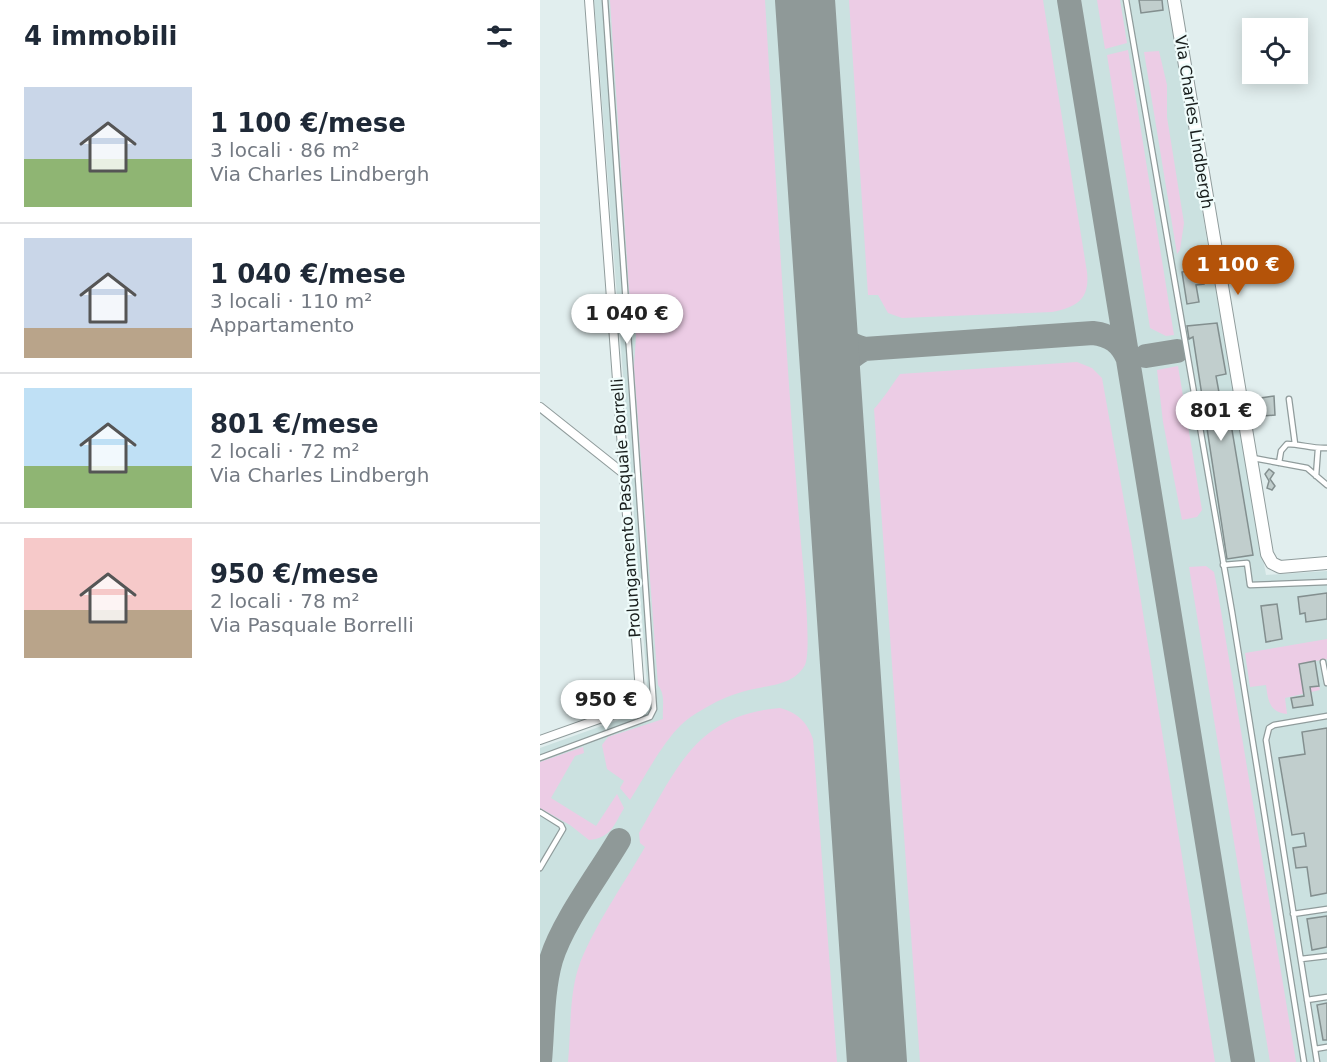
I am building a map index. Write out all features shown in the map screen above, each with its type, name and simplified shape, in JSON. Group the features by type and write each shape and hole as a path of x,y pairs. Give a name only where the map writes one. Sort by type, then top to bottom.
{"street":[{"name":"Prolungamento Pasquale Borrelli","path":"540,740 633,707 639,701 640,692 589,0"},
{"name":"Via Charles Lindbergh","path":"1174,0 1267,554 1272,562 1280,567 1327,563"},
{"path":"540,407 623,473"}],"lane":[{"path":"540,758 650,717 654,709 605,0"},
{"path":"1126,0 1223,565 1304,1062"},
{"path":"1290,399 1295,444"},
{"path":"1279,463 1281,451 1287,444 1318,449 1327,448"},
{"path":"1316,476 1318,449"},
{"path":"1251,457 1307,468 1327,485"},
{"path":"1223,565 1247,563 1250,585 1327,582"},
{"path":"1323,662 1327,683"},
{"path":"1317,1062 1266,740 1269,728 1274,725 1327,716"},
{"path":"540,812 564,829 540,868"},
{"path":"1293,914 1327,909"},
{"path":"1300,959 1327,956"},
{"path":"1307,1000 1327,997"},
{"path":"1315,1049 1327,1047"}],"shaded area":[{"path":"594,0 1168,0 1206,234 1266,575 1327,571 1327,1062 540,1062 540,748 649,709"},
{"path":"610,0 765,0 808,643 805,665 794,677 780,684 749,690 722,699 687,720 667,741 630,800 620,788 624,781 607,769 602,745 608,737 663,719 663,701 658,685 634,367 636,336 629,290"},
{"path":"849,0 1043,0 1087,272 1084,295 1075,304 1052,312 902,318 888,313 878,295 868,295"},
{"path":"1097,0 1120,0 1127,43 1105,49"},
{"path":"1128,50 1174,335 1166,336 1150,328 1107,55"},
{"path":"1159,51 1167,85 1167,117 1184,223 1180,250 1177,254 1144,52"},
{"path":"1077,362 1092,368 1102,378 1133,551 1215,1062 920,1062 874,409 900,374"},
{"path":"1178,366 1202,510 1197,517 1182,520 1163,422 1157,370"},
{"path":"1206,566 1214,572 1217,587 1296,1062 1270,1062 1189,567"},
{"path":"1327,639 1327,659 1299,664 1303,688 1319,686 1320,690 1285,698 1287,714 1276,711 1270,704 1266,685 1250,687 1245,653"},
{"path":"780,708 801,719 813,739 837,1062 568,1062 572,1003 578,969 599,923 645,847 640,843 639,833 665,787 692,749 708,733 728,721 751,713"},
{"path":"583,747 584,753 575,756 551,798 596,826 617,794 624,808 607,833 602,837 589,840 570,825 540,808 540,762"}],"building":[{"path":"1139,0 1162,0 1163,10 1141,13"},
{"path":"1201,268 1204,284 1196,285 1199,302 1187,304 1182,272"},
{"path":"1217,323 1226,374 1216,376 1224,420 1231,424 1253,555 1227,559 1193,337 1189,339 1187,326"},
{"path":"1274,396 1275,415 1263,416 1261,398"},
{"path":"1269,469 1274,473 1270,479 1275,486 1272,490 1267,488 1269,481 1265,474"},
{"path":"1327,593 1327,619 1306,622 1305,613 1300,614 1298,597"},
{"path":"1277,604 1282,639 1266,642 1261,606"},
{"path":"1315,661 1319,686 1310,687 1313,705 1293,708 1291,698 1304,696 1299,664"},
{"path":"1327,728 1327,893 1311,896 1307,867 1296,868 1293,848 1306,846 1304,833 1292,835 1279,758 1305,754 1302,732"},
{"path":"1327,916 1327,947 1312,950 1307,919"},
{"path":"1327,1003 1327,1040 1323,1040 1317,1005"}],"taxiway":[{"path":"1069,0 1243,1062"},
{"path":"826,310 839,335 849,343 864,349 1093,333 1115,341 1128,359"},
{"path":"832,397 841,368 850,358 864,349"},
{"path":"1146,356 1177,351"},
{"path":"540,1061 544,997 548,972 556,946 563,930 619,840"}],"runway":[{"path":"805,0 877,1062"}]}
